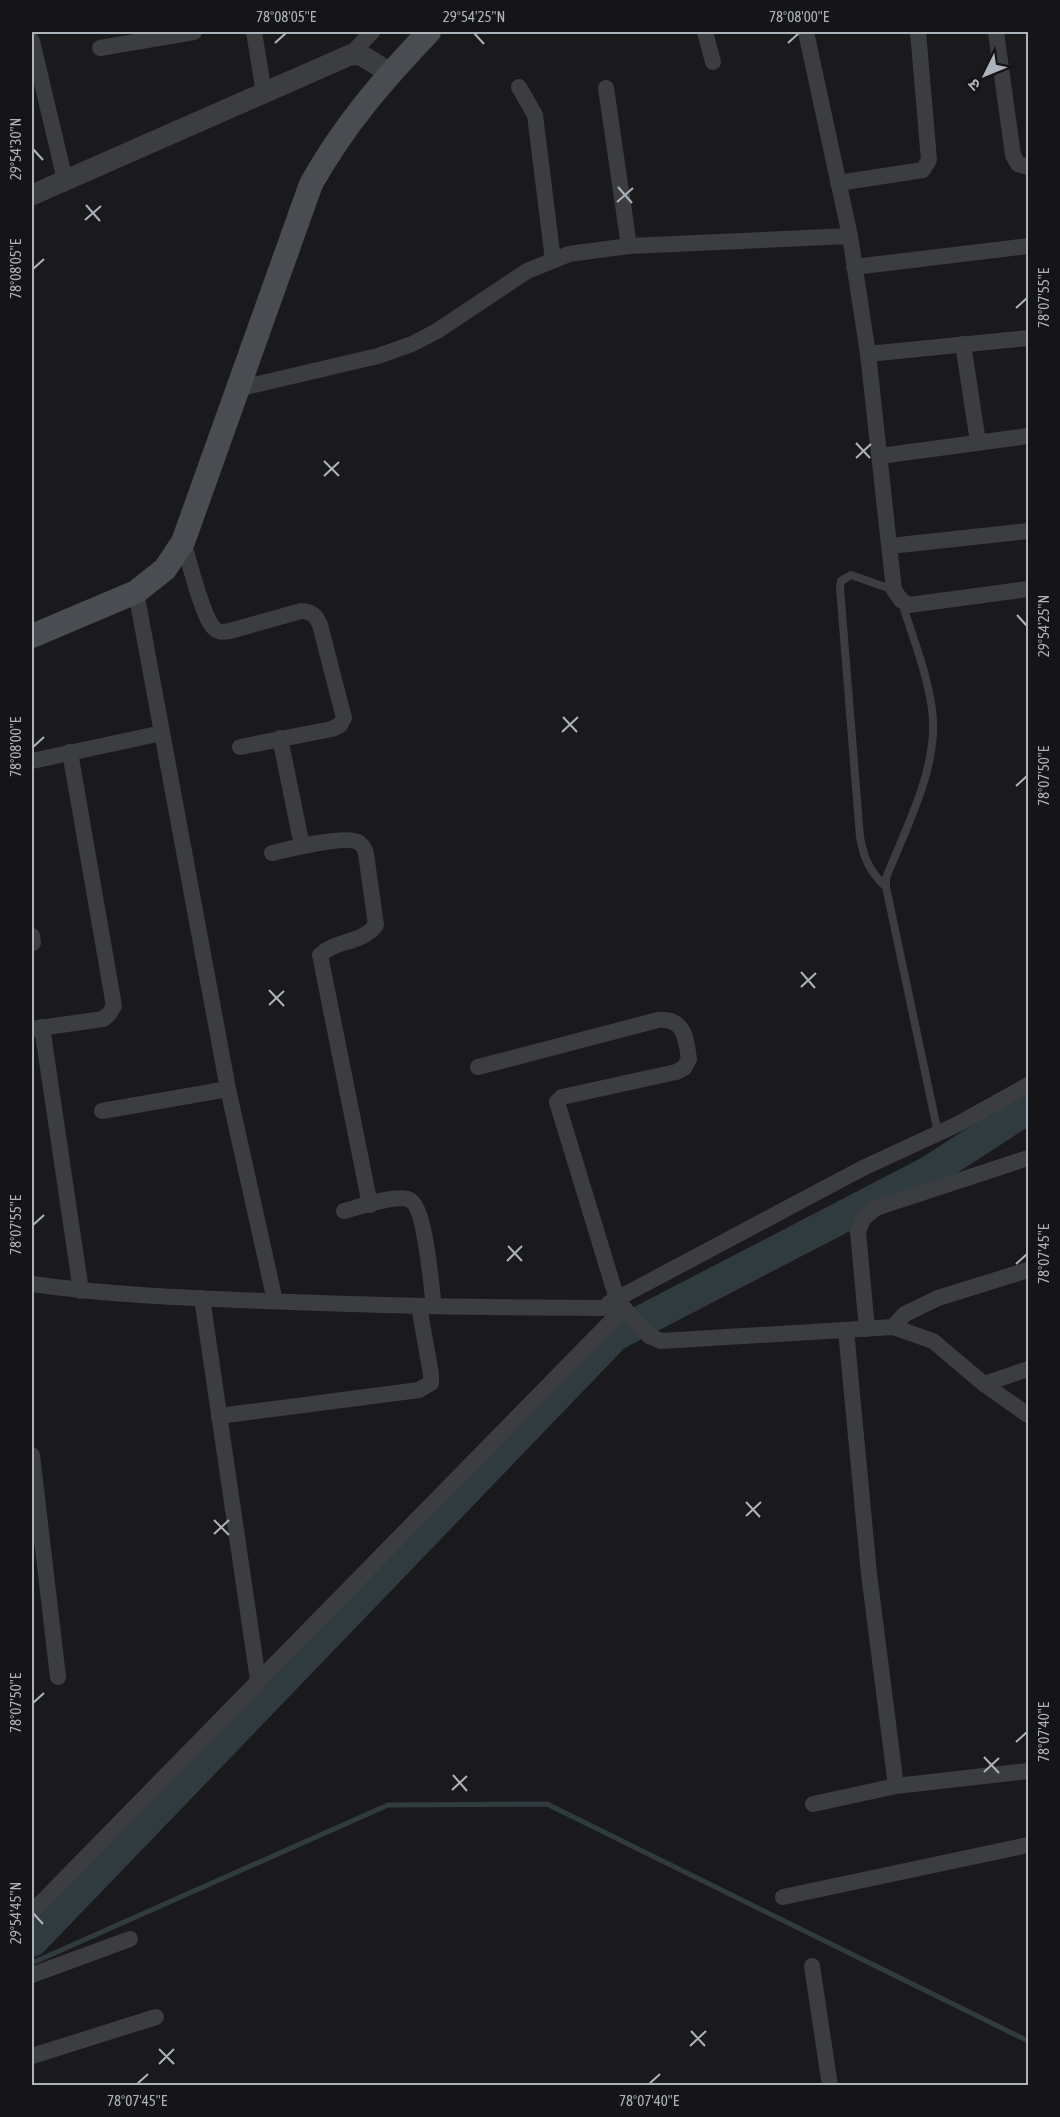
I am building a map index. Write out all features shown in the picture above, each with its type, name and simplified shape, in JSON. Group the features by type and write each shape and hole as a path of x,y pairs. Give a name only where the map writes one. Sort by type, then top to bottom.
{"main road":[{"path":"32,636 136,592 165,570 183,542 311,184 332,146 390,73 429,32"}],"street":[{"path":"100,48 194,32"},
{"path":"254,32 264,93"},
{"path":"32,195 350,55 372,32"},
{"path":"705,32 712,62"},
{"path":"807,32 850,236 868,354 890,546 898,595 909,605 1029,589"},
{"path":"838,183 923,170 929,160 918,32"},
{"path":"996,32 1013,155 1018,164 1025,168 1029,167"},
{"path":"32,41 65,180"},
{"path":"350,55 361,55 390,73"},
{"path":"519,87 535,115 553,260"},
{"path":"606,88 628,246"},
{"path":"237,389 378,356 412,344 437,331 527,271 569,254 628,246 850,236"},
{"path":"854,267 1029,246"},
{"path":"868,354 1029,338"},
{"path":"963,344 978,442"},
{"path":"880,456 1029,436"},
{"path":"890,546 1029,531"},
{"path":"183,542 206,613 214,628 220,632 230,632 301,611 316,616 320,625 344,718 340,725 332,729 240,747"},
{"path":"136,592 228,1089 275,1301"},
{"path":"32,761 162,733"},
{"path":"280,738 302,846"},
{"path":"70,752 114,1006 110,1014 103,1019 37,1028 81,1291"},
{"path":"272,853 302,846 348,840 364,847 366,854 376,925 363,938 335,945 320,955 370,1205"},
{"path":"478,1066 658,1020 676,1022 681,1028 689,1059 684,1068 676,1072 562,1097 557,1102 624,1307 649,1336 661,1341 893,1327 933,1341 984,1384 1029,1415"},
{"path":"32,1912 624,1307 863,1168 993,1106 1029,1085"},
{"path":"102,1111 228,1089"},
{"path":"867,1329 858,1232 864,1219 876,1208 1029,1158"},
{"path":"219,1416 419,1390 431,1383 422,1219 415,1204 410,1200 397,1199 344,1211"},
{"path":"893,1327 906,1314 938,1298 1029,1270"},
{"path":"32,1284 81,1291 275,1301 427,1306 624,1307"},
{"path":"202,1298 258,1680"},
{"path":"846,1330 869,1574 896,1786"},
{"path":"984,1384 1029,1369"},
{"path":"32,1455 58,1677"},
{"path":"813,1804 896,1786 1029,1771"},
{"path":"783,1897 1028,1849"},
{"path":"32,1975 130,1939"},
{"path":"812,1966 830,2085"},
{"path":"32,2056 156,2017"}],"lane":[{"path":"886,887 868,867 860,837 840,588 841,581 851,575 898,595 926,676 933,723 932,744 922,788 886,878 886,887 938,1133"}],"waterway":[{"path":"32,1941 615,1335 929,1172 1028,1108"},
{"path":"32,1963 388,1805 547,1804 1028,2041"}]}
